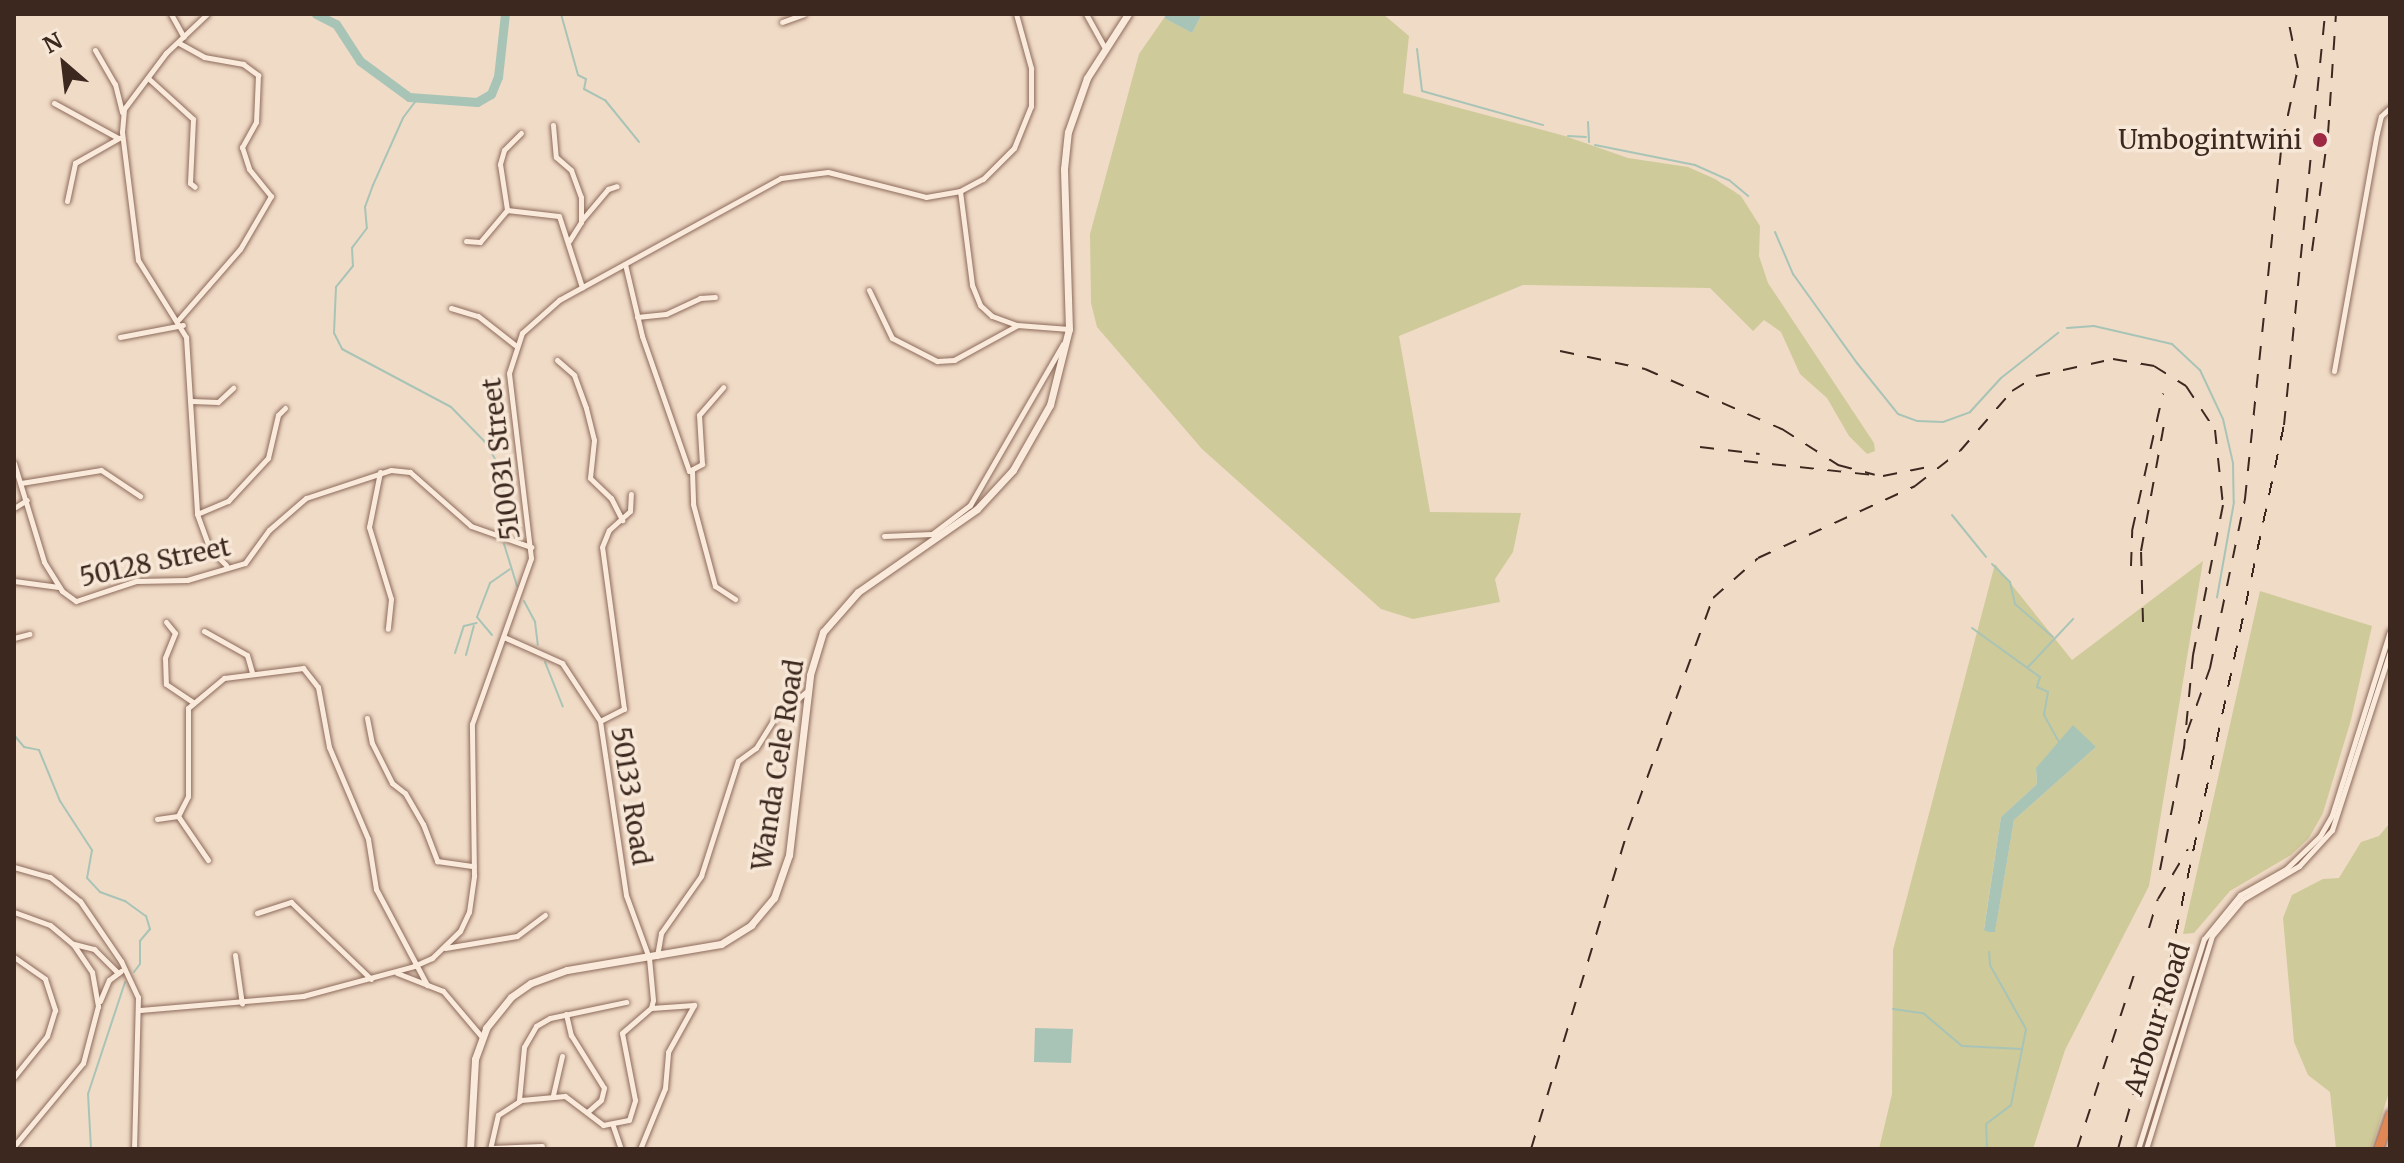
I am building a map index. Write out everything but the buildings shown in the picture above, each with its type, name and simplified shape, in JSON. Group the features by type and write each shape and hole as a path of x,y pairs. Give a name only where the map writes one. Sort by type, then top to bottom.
{"highway":[{"path":"2378,1149 2390,1114"}],"street":[{"path":"171,14 184,38"},
{"path":"122,113 178,43 207,14"},
{"path":"782,22 804,14"},
{"name":"510031 Street","path":"140,1010 242,1004 371,979 414,966 444,948 469,912 474,866 472,724 504,637 531,547 509,373 515,345 545,309 793,174 838,174 912,196 960,191 1007,157 1028,117 1031,68 1016,14"},
{"path":"1086,14 1105,48"},
{"name":"Wanda Cele Road","path":"470,1149 473,1072 482,1037 511,997 542,977 653,958 731,939 774,898 789,855 807,691 818,644 837,612 957,526 1013,470 1050,405 1067,329 1066,144 1078,97 1128,14"},
{"path":"120,337 181,322 240,249 271,196 267,185 249,169 242,147 256,122 258,75 243,64 204,57 178,43"},
{"path":"95,50 115,84 122,113 121,139 138,260 148,281 181,322 192,401 190,461 197,514 210,549 227,565"},
{"path":"148,78 193,119 190,183 195,187"},
{"path":"54,103 121,139"},
{"path":"2334,371 2377,133 2381,116 2390,108"},
{"path":"553,125 556,157 571,170 580,192 581,222"},
{"path":"466,241 480,242 507,210 500,164 504,150 521,133"},
{"path":"67,201 68,176 75,163 121,139"},
{"path":"568,241 608,189 617,186"},
{"path":"884,536 932,534 970,505 1062,346 1067,329 1017,325 992,316 976,299 960,191"},
{"path":"507,210 559,216 582,287"},
{"path":"625,264 637,317 681,458 692,471 693,504 715,586 735,599"},
{"path":"869,290 893,340 945,362 1017,325"},
{"path":"637,317 668,314 700,298 715,297"},
{"path":"451,308 478,316 515,345"},
{"path":"557,360 574,375 586,408 594,440 590,478 611,498 622,520"},
{"path":"692,471 702,464 699,415 723,387"},
{"path":"192,401 218,402 233,388"},
{"path":"197,514 228,501 268,458 278,415 285,408"},
{"name":"50128 Street","path":"14,463 38,547 59,587 81,601 136,581 187,580 250,560 269,530 306,498 380,472 410,472 471,526 531,547"},
{"path":"21,483 94,469 113,474 127,491 140,496"},
{"path":"380,472 369,527 391,599 388,629"},
{"path":"600,721 624,709 602,542 630,511 631,494"},
{"path":"14,508 27,500"},
{"path":"14,581 59,587"},
{"path":"166,622 175,633 165,658 166,684 193,702"},
{"path":"204,631 247,655 252,673"},
{"name":"Arbour Road","path":"2138,1149 2204,939 2240,895 2286,869 2320,836 2332,815 2390,631"},
{"path":"14,638 29,634"},
{"name":"50133 Road","path":"504,637 564,665 600,721 626,895 653,958"},
{"name":"Arbour Road","path":"2146,1149 2212,936 2243,899 2299,866 2332,830 2390,652"},
{"path":"178,816 188,796 185,715 193,702 220,680 252,673 297,667 313,677 325,709 332,757 368,839 376,889 414,966 427,985"},
{"path":"651,1008 653,958 661,933 701,876 738,761 756,748 774,719 807,691"},
{"path":"367,718 372,743 392,783 405,793 423,824 437,861 474,866"},
{"path":"157,819 178,816"},
{"path":"178,816 208,860"},
{"path":"14,867 42,873 67,889 92,917 140,1010 134,1149"},
{"path":"257,913 291,902 371,979"},
{"path":"14,912 50,925 73,944 92,972 98,1006 93,1040 79,1069 17,1137 14,1146"},
{"path":"444,948 517,936 545,915"},
{"path":"73,944 94,949 122,971"},
{"path":"235,955 242,1004"},
{"path":"14,957 45,979 55,1010 47,1036 14,1077"},
{"path":"98,1006 122,971"},
{"path":"396,972 448,996 482,1037"},
{"path":"519,1100 529,1036 545,1020 626,1002"},
{"path":"613,1126 629,1120 635,1107 622,1033 651,1008 692,1003 668,1052 665,1088 640,1149"},
{"path":"566,1014 571,1035 604,1088 601,1100 587,1112"},
{"path":"553,1095 562,1056"},
{"path":"542,1146 490,1148 498,1115 519,1100 553,1095 571,1098 587,1112 613,1126 621,1149"}],"shaded area":[{"path":"1167,14 1202,14 1192,33 1164,18"},
{"path":"1202,14 1383,14 1409,36 1403,93 1565,136 1628,158 1688,167 1715,179 1741,196 1760,226 1759,256 1768,283 1874,443 1875,451 1867,454 1849,436 1827,398 1800,374 1781,332 1764,320 1753,331 1710,288 1523,285 1399,336 1430,512 1521,513 1513,552 1495,579 1500,602 1413,619 1381,609 1202,449 1097,327 1091,303 1090,234 1139,54 1164,18 1192,33"},
{"path":"2203,561 2149,886 2065,1050 2033,1149 1879,1149 1892,1094 1893,950 1995,564 2072,660","holes":["2096,747 2014,820 1995,931 1988,932 1984,929 2001,817 2037,784 2036,768"]},
{"path":"2260,591 2372,626 2351,720 2323,813 2309,838 2291,855 2230,891 2194,933 2183,934"},
{"path":"2073,725 2096,747 2014,820 1995,932 1988,932 1984,930 2001,817 2037,784 2036,768"},
{"path":"2390,823 2390,1089 2371,1149 2336,1149 2330,1092 2308,1075 2294,1042 2283,918 2292,895 2323,879 2339,878 2361,842 2379,836"},
{"path":"1035,1028 1073,1029 1071,1063 1034,1062"}],"waterway":[{"path":"316,14 336,24 360,61 409,97 477,102 491,94 498,77 505,14"},
{"path":"561,14 578,75 586,79 584,89 605,100 639,142"},
{"path":"1417,49 1422,91 1543,125"},
{"path":"418,98 403,118 373,185 365,207 367,228 352,248 353,266 336,287 334,333 342,349 451,407 487,444 507,482 499,500 507,517 505,536"},
{"path":"1588,122 1589,142"},
{"path":"1568,136 1586,137"},
{"path":"1595,145 1695,165 1729,180 1748,196"},
{"path":"14,215 14,257"},
{"path":"1775,232 1793,274 1857,363 1898,414 1917,421 1943,422 1970,412 2001,378 2058,333"},
{"path":"2067,328 2094,326 2172,344 2200,370 2223,419 2233,463 2234,502 2217,597"},
{"path":"1952,515 1986,557"},
{"path":"504,544 517,586"},
{"path":"1992,564 2010,582 2015,604 2053,637"},
{"path":"492,635 477,617 490,583 510,569"},
{"path":"524,601 535,622 538,645"},
{"path":"2028,667 2073,619"},
{"path":"455,653 464,626 477,623"},
{"path":"466,655 474,626"},
{"path":"1972,628 2040,677 2037,687 2048,692 2044,715 2060,744"},
{"path":"545,662 563,707"},
{"path":"14,735 24,747 39,750 60,801 92,850 87,878 100,892 125,901 146,916 150,929 140,941 140,964 134,972"},
{"path":"1987,1149 1986,1124 2011,1105 2026,1029 1990,965 1989,952"},
{"path":"91,1149 88,1094 125,982"},
{"path":"1893,1009 1923,1013 1962,1046 2022,1049"}],"railway":[{"path":"2160,870 2187,732 2210,668 2245,499 2282,143 2298,68 2287,14"},
{"path":"2118,1149 2164,988 2284,425 2325,14"},
{"path":"2312,251 2328,134 2336,14"},
{"path":"1560,351 1645,369 1782,429 1838,465 1875,475"},
{"path":"1531,1149 1628,830 1713,598 1758,558 1915,486 1960,451 2012,391 2036,376 2113,359 2154,366 2186,386 2215,430 2223,505 2193,655 2184,749"},
{"path":"2131,566 2132,531 2163,393"},
{"path":"2143,622 2141,551 2166,413"},
{"path":"1700,447 1760,454"},
{"path":"1744,461 1883,476 1933,466"},
{"path":"2149,928 2158,899 2188,849"},
{"path":"2077,1149 2137,965"}],"place":[{"name":"Umbogintwini","path":"2320,140"}]}
